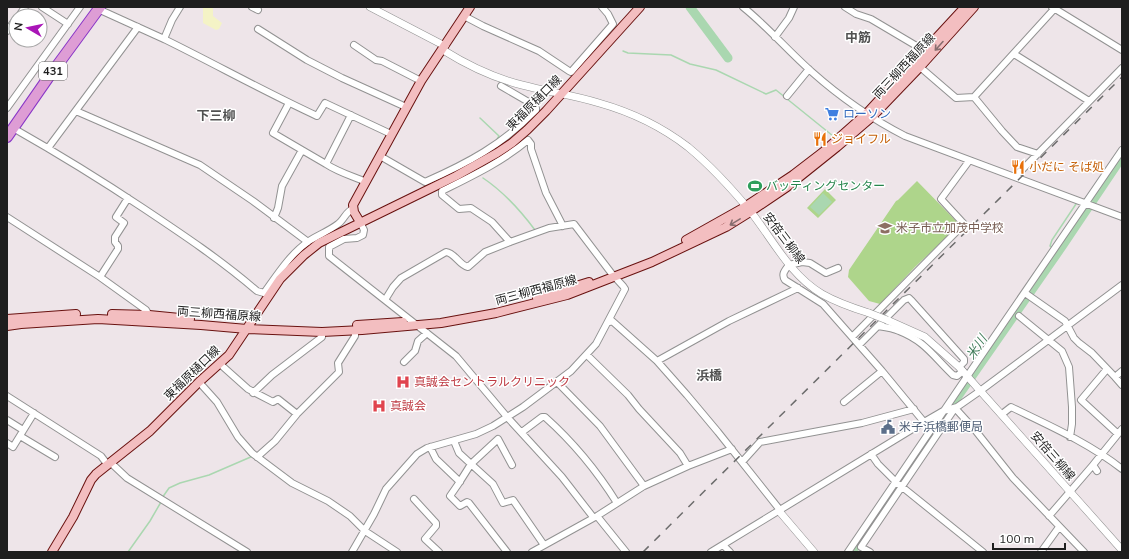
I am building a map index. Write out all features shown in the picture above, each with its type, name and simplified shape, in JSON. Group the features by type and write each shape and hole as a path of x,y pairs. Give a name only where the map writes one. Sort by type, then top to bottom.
{"highway":[{"name":"431","path":"9,130 96,8"}],"main road":[{"path":"360,222 353,209 353,205 421,81 470,7"},
{"name":"東福原樋口線","path":"52,552 73,517 91,480 109,463 150,431 198,382 229,355 280,279 299,259 319,243 485,161 512,143 527,130 562,94 606,38 640,7"},
{"name":"両三柳西福原線","path":"869,115 966,7"},
{"name":"両三柳西福原線","path":"7,319 69,315 149,315 249,327 441,323 496,313 567,295 726,227 748,209 797,179 837,147 920,67 974,7"},
{"name":"両三柳西福原線","path":"7,326 98,319 322,332 355,331 415,323"}],"street":[{"path":"42,7 68,24"},
{"path":"7,108 80,7"},
{"path":"164,40 172,20 180,7"},
{"name":"安倍三柳線","path":"370,7 494,76 522,85 599,103 624,111 665,132 697,155 748,209 789,265 821,293 852,308 887,320 925,337 964,373 1122,550"},
{"path":"464,16 483,26 539,50 571,72 606,38 613,24 611,18 602,7"},
{"path":"775,37 789,18 794,7"},
{"path":"845,7 856,14 871,19 925,51"},
{"path":"96,8 138,27 317,116 325,103 391,134"},
{"path":"747,8 809,69 854,105 905,136 1122,218"},
{"path":"920,67 956,98 974,98 1054,8 1122,50"},
{"path":"48,148 138,27"},
{"path":"258,29 307,60 342,78 406,107"},
{"path":"354,45 376,60 382,61 421,81"},
{"path":"1014,54 1089,101"},
{"path":"1015,177 1122,68"},
{"path":"787,96 809,69"},
{"path":"501,86 535,105 536,110 513,132 492,148 485,161 442,191 442,195 459,208 471,208 492,222 510,242"},
{"path":"974,98 1017,147 1038,154"},
{"path":"289,103 273,133 337,171 347,173 366,182"},
{"path":"76,111 200,165 253,201 308,242"},
{"path":"326,164 351,115"},
{"path":"9,130 48,148 128,198 195,242 257,291 264,293 283,266 308,242 339,224 350,210 353,209"},
{"path":"380,156 425,182 516,150 528,140 531,144 532,153 546,193 563,226"},
{"path":"274,218 278,208 282,186 302,150"},
{"path":"870,552 859,550 944,411 964,373 1027,295 1122,150"},
{"path":"852,337 964,224 941,199 969,161"},
{"path":"100,278 118,249 115,238 124,223 116,217 128,198"},
{"path":"7,217 100,278 146,310 149,315"},
{"path":"360,222 364,230 363,235 356,238 344,239 329,247 329,256 460,360 508,418 562,477 626,552"},
{"path":"352,552 365,531 389,485 417,454 430,447 476,434 508,418 571,371 596,344 624,289 574,224 549,228 485,252 468,267 463,266 450,253 446,252 401,278 385,300"},
{"path":"838,268 826,273 810,263 802,262 789,265 783,273 783,277 785,280 823,304 882,371 924,422"},
{"path":"848,552 954,408 978,388 1048,340 1122,285"},
{"path":"657,361 729,321 798,288"},
{"path":"1027,295 1065,321 1074,338 1092,353 1122,385"},
{"path":"859,345 907,298 912,300 964,359 964,373"},
{"path":"1019,316 1062,351 1069,367 1072,406 1070,436"},
{"path":"608,322 611,320 657,361 732,449 779,511 814,552"},
{"path":"878,326 898,330 921,343 932,352 953,375 957,376 964,373"},
{"path":"257,457 275,441 297,414 339,370 338,363 355,336 355,331"},
{"path":"253,393 272,375 322,337 322,332"},
{"path":"404,362 414,352 418,341 427,333"},
{"path":"587,355 628,395 639,409 680,452 688,466"},
{"path":"220,364 253,393 273,402 278,399 297,414"},
{"path":"1049,516 1120,432 1081,400 1107,369"},
{"path":"844,402 882,371"},
{"path":"1115,377 1122,371"},
{"path":"198,382 217,402 238,437 252,453 292,482 328,501 350,516 365,531 397,552"},
{"path":"557,382 600,426 644,486"},
{"path":"7,396 101,456 127,478 247,552"},
{"path":"1002,414 1011,407 1070,436 1101,454 1122,469"},
{"path":"711,552 924,422 944,411 954,408"},
{"path":"954,408 975,430 1013,478 1083,552"},
{"path":"742,462 760,442 862,423 914,409"},
{"path":"7,443 13,447 34,413"},
{"path":"522,432 542,417 545,417 577,450 605,484 617,503"},
{"path":"7,420 55,457"},
{"path":"507,552 469,503 467,502 460,506 450,496 470,464 498,439 512,465"},
{"path":"454,441 459,453 493,484 503,504 513,500 544,545"},
{"path":"430,447 436,459 460,482"},
{"path":"532,552 595,517 644,486 688,466 732,449"},
{"path":"871,454 878,464 898,484 983,552"},
{"path":"1093,465 1097,471"},
{"path":"414,499 436,523 436,526 425,539 439,552"},
{"path":"1041,552 1059,527"},
{"path":"723,545 730,552"}],"shaded area":[{"path":"203,7 213,7 213,16 222,23 219,29 216,30 203,23"},
{"path":"917,181 959,225 915,267 880,304 869,301 848,277 849,270 896,201"},
{"path":"825,189 836,200 818,218 807,208"},
{"path":"823,193 832,202 819,215 810,207"}],"waterway":[{"path":"690,7 728,58"},
{"path":"623,51 628,53 671,55 690,64 716,70 766,94 776,90 833,136"},
{"path":"480,118 499,136 496,141"},
{"name":"米川","path":"852,552 1122,157"},
{"path":"483,178 498,189 524,215 535,230"},
{"path":"1052,247 1050,246 1052,240 1076,204"},
{"path":"637,347 658,366"},
{"path":"162,498 169,488 180,483 209,475 253,456"},
{"path":"128,552 150,521 161,502"}],"railway":[{"path":"643,552 1122,77"}],"place":[{"name":"ローソン","path":"832,114"},
{"name":"ジョイフル","path":"820,139"},
{"name":"小だに そば処","path":"1018,167"},
{"name":"バッティングセンター","path":"755,186"},
{"name":"米子市立加茂中学校","path":"885,228"},
{"name":"真誠会セントラルクリニック","path":"403,382"},
{"name":"真誠会","path":"379,406"},
{"name":"米子浜橋郵便局","path":"888,427"}],"district":[{"name":"中筋","path":"858,37"},
{"name":"下三柳","path":"216,115"},
{"name":"浜橋","path":"709,375"}]}
